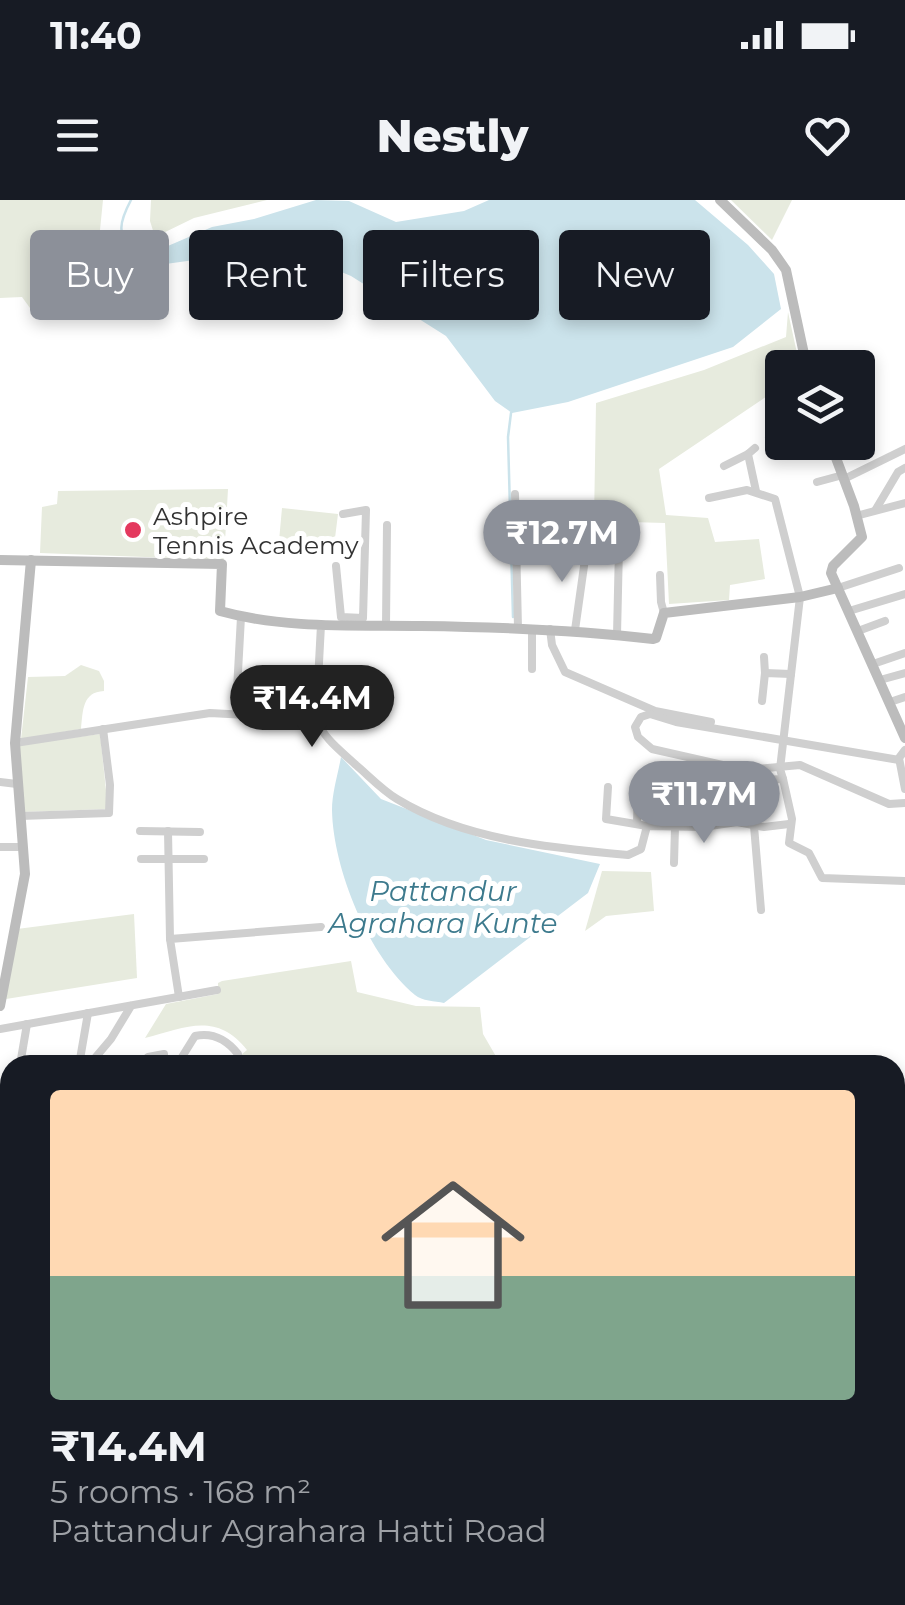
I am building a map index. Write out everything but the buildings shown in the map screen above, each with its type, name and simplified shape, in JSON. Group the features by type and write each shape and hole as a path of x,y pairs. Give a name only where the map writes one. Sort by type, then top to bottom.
{"street":[{"path":"720,200 772,250 786,270 804,350"},
{"path":"816,482 843,477 905,449"},
{"path":"724,466 751,451 756,491"},
{"path":"837,460 862,537 831,569 905,738"},
{"path":"876,509 898,472 905,468"},
{"path":"709,498 756,491 775,499 800,597 780,766 791,815 789,843 810,853 822,878 905,881"},
{"path":"516,494 518,628"},
{"path":"856,516 905,503"},
{"path":"0,560 222,564 220,611 321,625 352,621 363,618 366,510 344,514"},
{"path":"386,625 387,526"},
{"path":"574,630 586,545"},
{"path":"617,635 619,547"},
{"path":"0,1006 25,874 15,743 31,560"},
{"path":"336,566 341,617 352,621 574,630 656,638 664,612 660,575"},
{"path":"664,612 800,597 899,568"},
{"path":"849,611 905,594"},
{"path":"237,690 242,617"},
{"path":"858,631 885,621"},
{"path":"321,625 316,719 330,742 392,796 486,835 628,855 642,849 638,786"},
{"path":"532,629 532,669"},
{"path":"550,629 552,646 565,672 655,712 730,726"},
{"path":"873,664 905,653"},
{"path":"762,702 764,658"},
{"path":"765,673 791,674"},
{"path":"880,680 905,673"},
{"path":"890,702 905,697"},
{"path":"15,743 210,713 316,719"},
{"path":"899,760 676,722 650,714 641,716 635,728 652,749 744,770 800,765 889,804 905,803"},
{"path":"20,816 110,812 102,729"},
{"path":"905,750 899,760 905,788"},
{"path":"742,781 783,779"},
{"path":"0,782 17,784"},
{"path":"608,786 606,823 675,827 732,822 754,826 789,824"},
{"path":"754,826 761,910"},
{"path":"674,863 675,827"},
{"path":"140,831 200,832"},
{"path":"168,831 170,939 179,997"},
{"path":"0,846 23,847"},
{"path":"141,859 204,859"},
{"path":"170,939 321,927"},
{"path":"0,1029 218,990"},
{"path":"97,1055 130,1006"},
{"path":"81,1055 88,1013"},
{"path":"22,1055 27,1024"},
{"path":"183,1055 195,1036 204,1034 216,1036 234,1049 236,1055"},
{"path":"159,1055 164,1054"}],"shaded area":[{"path":"0,200 103,200 100,230 30,230 30,308 22,297 0,298"},
{"path":"151,200 267,200 194,218 169,230 153,230"},
{"path":"731,200 792,200 772,240"},
{"path":"788,312 796,350 765,350 765,397 659,469 666,515 708,518 715,542 759,539 765,579 730,585 729,600 669,604 665,523 594,521 596,403 704,370 786,337"},
{"name":"Ashpire Tennis Academy","path":"228,489 224,560 40,553 42,507 57,504 58,491"},
{"path":"282,508 338,514 334,546 279,541"},
{"path":"81,665 99,671 104,691 88,699 81,729 21,739 28,677 65,676"},
{"path":"100,734 108,809 23,812 18,745"},
{"path":"602,871 651,872 654,911 606,916 585,931"},
{"path":"134,914 137,978 6,999 17,929"},
{"path":"351,961 357,992 416,1006 480,1007 483,1034 495,1055 241,1055 247,1050 224,1030 212,1026 187,1027 145,1038 166,1004 218,994 218,983"}],"water":[{"path":"316,200 349,201 396,222 464,211 489,200 695,200 748,245 774,274 781,309 733,347 568,402 512,413 495,401 446,336 421,320 539,320 539,230 363,230 363,284 343,273 343,230 205,230"},
{"path":"189,237 189,261 169,264 169,246"},
{"name":"Pattandur Agrahara Kunte","path":"341,757 381,799 486,840 600,864 588,893 444,1003 418,997 383,958 347,884 332,810"}],"waterway":[{"path":"121,230 131,200"},
{"path":"511,413 508,437 513,617"}],"place":[{"name":"Ashpire Tennis Academy","path":"133,530"}]}
